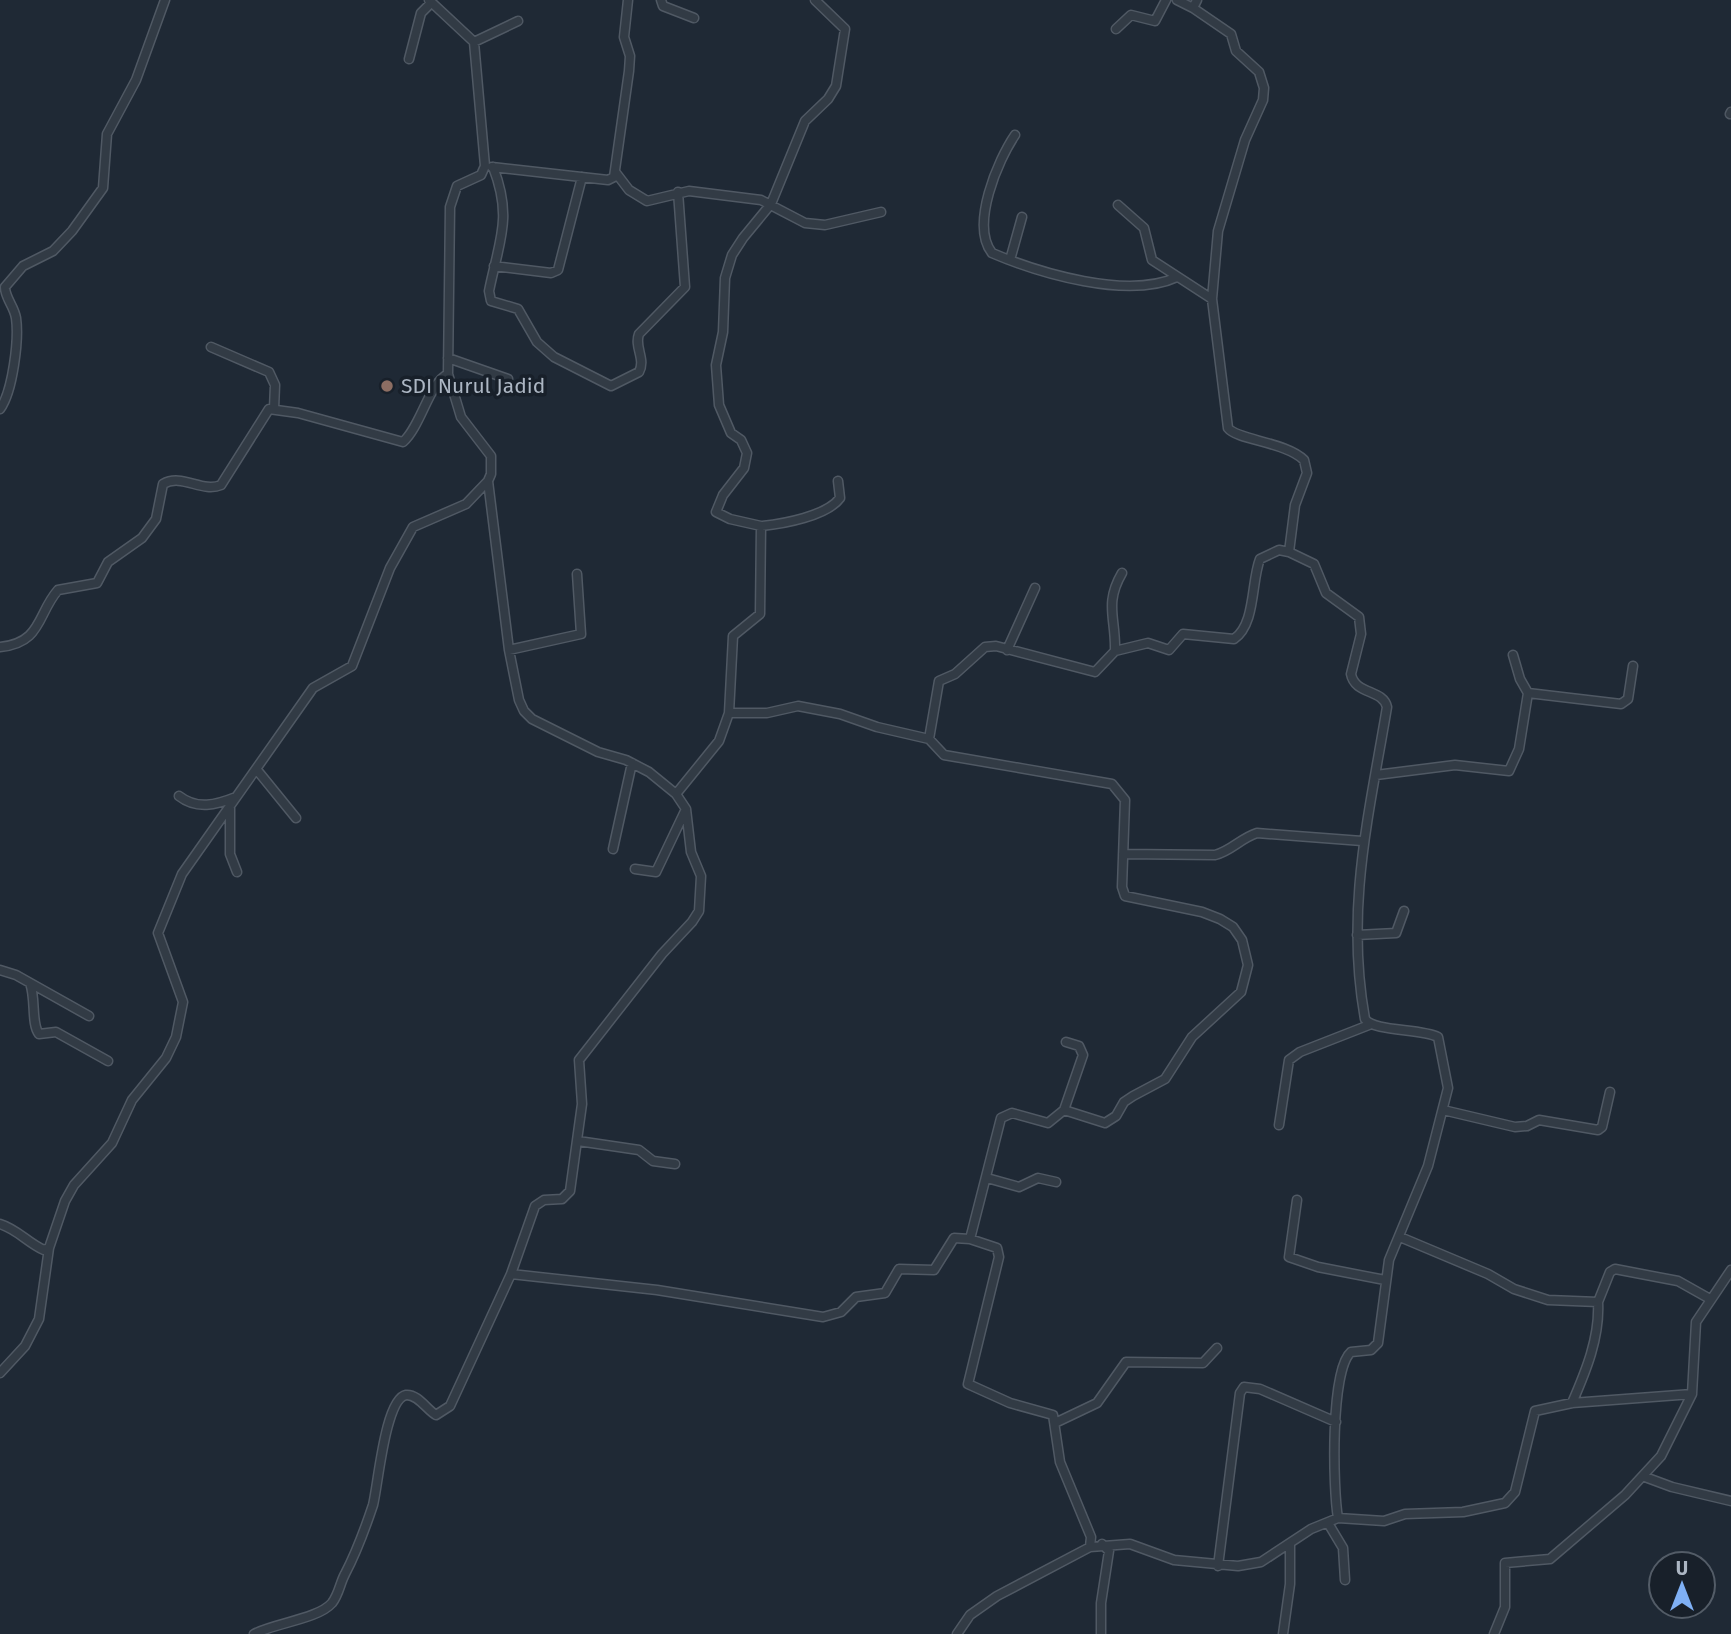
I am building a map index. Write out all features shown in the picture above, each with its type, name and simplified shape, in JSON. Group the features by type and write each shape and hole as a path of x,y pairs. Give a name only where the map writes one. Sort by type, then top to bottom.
{"street":[{"path":"0,409 7,393 17,338 16,318 5,287 23,266 52,251 72,231 103,187 107,134 136,80 165,0"},
{"path":"628,0 624,37 630,56 629,71 618,136 616,173 629,190 647,201 657,201 678,192 701,192 771,204 805,223 825,226 881,212"},
{"path":"661,0 663,6 694,18"},
{"path":"815,0 844,27 841,66 828,99 805,121 771,204 732,255 725,278 723,332 716,365 723,420 731,433 741,440 747,453 744,468 723,495 716,512 730,519 761,526 788,523 834,504 840,498 838,481"},
{"path":"1116,29 1131,15 1155,21 1166,0"},
{"path":"1177,0 1195,4 1231,34 1236,51 1259,72 1264,88 1220,223 1212,299 1228,428 1237,435 1282,446 1299,455 1307,466 1295,505 1289,552"},
{"path":"409,59 421,13 429,2 466,32 474,42 489,167 502,190 505,230 489,291 491,301 518,309 537,342 554,357 615,386 639,372 642,362 637,344 639,334 685,287 678,192"},
{"path":"474,42 518,21"},
{"path":"1015,135 1006,149 985,209 988,247 992,253 1104,284 1143,287 1177,277"},
{"path":"489,167 608,180 616,173"},
{"path":"0,1373 25,1346 39,1319 49,1248 70,1193 83,1172 116,1136 132,1100 166,1058 176,1037 183,1002 158,933 182,874 313,688 352,666 390,568 413,527 466,504 488,481 491,474 491,456 461,417 448,374 450,207 457,186 481,175 489,167"},
{"path":"494,266 551,273 558,270 582,177"},
{"path":"1118,205 1144,228 1152,260 1212,299"},
{"path":"1010,260 1022,217"},
{"path":"211,347 269,372 275,385 274,409"},
{"path":"448,358 508,379"},
{"path":"0,647 22,642 32,633 43,620 58,590 97,583 108,562 142,538 156,519 163,484 168,481 208,488 221,485 261,417 274,409 403,442 418,424 438,383 448,374"},
{"path":"254,1634 267,1627 319,1612 334,1601 356,1557 374,1502 383,1446 400,1398 415,1396 436,1415 450,1406 512,1274 538,1202 562,1199 570,1191 582,1104 578,1069 584,1051 699,911 701,876 691,852 686,809 676,794 649,772 532,719 524,711 519,700 509,649 488,481"},
{"path":"676,794 717,746 729,713 733,636 760,614 761,526"},
{"path":"929,739 939,681 955,674 985,647 1094,672 1115,651 1148,643 1169,650 1183,634 1234,639 1245,625 1254,574 1260,559 1279,550 1314,564 1326,593 1359,617 1361,634 1351,674 1352,681 1356,687 1382,699 1387,707 1362,841 1357,935 1362,1003 1370,1025"},
{"path":"1115,651 1116,625 1110,598 1122,573"},
{"path":"509,649 581,634 578,574"},
{"path":"1007,650 1034,588"},
{"path":"1376,775 1455,765 1509,771 1519,749 1528,693 1520,679 1513,655"},
{"path":"1528,693 1621,704 1628,699 1633,666"},
{"path":"729,713 767,713 798,706 840,714 877,727 929,739 944,755 1112,784 1125,800 1122,887 1125,896 1133,900 1202,912 1233,927 1242,940 1248,965 1246,981 1230,1006 1192,1037 1166,1079 1124,1102 1110,1121 1099,1122 1064,1110"},
{"path":"613,849 632,763"},
{"path":"257,770 296,818"},
{"path":"179,796 196,805 233,801"},
{"path":"233,801 230,854 237,872"},
{"path":"635,869 656,872 686,809"},
{"path":"1123,854 1214,855 1226,852 1247,836 1257,833 1362,841"},
{"path":"1357,935 1396,933 1404,911"},
{"path":"0,970 30,983 89,1016"},
{"path":"30,983 36,1004 35,1029 39,1034 56,1032 107,1061"},
{"path":"1279,1125 1289,1060 1294,1055 1370,1025 1411,1029 1440,1039 1448,1077 1443,1110 1429,1166 1389,1260 1378,1343 1371,1350 1357,1350 1347,1355 1338,1390 1334,1498 1338,1518"},
{"path":"970,1239 1003,1116 1012,1113 1048,1123 1064,1110 1083,1055 1079,1046 1066,1042"},
{"path":"1443,1110 1515,1128 1539,1120 1598,1130 1602,1127 1610,1092"},
{"path":"578,1141 639,1150 653,1161 675,1164"},
{"path":"987,1178 1019,1187 1038,1178 1056,1182"},
{"path":"1297,1199 1289,1257 1318,1267 1385,1280"},
{"path":"0,1224 9,1227 33,1245 44,1250 49,1248"},
{"path":"1400,1237 1479,1270 1514,1289 1548,1300 1598,1302"},
{"path":"512,1274 657,1290 823,1317 841,1312 856,1297 885,1293 899,1269 934,1270 951,1239 970,1239 997,1248 999,1252 968,1384 1010,1403 1050,1412 1055,1423 1060,1462 1091,1537 1090,1547"},
{"path":"1573,1403 1587,1368 1599,1324 1598,1302 1610,1272 1615,1269 1678,1281 1710,1299"},
{"path":"1494,1634 1505,1607 1505,1563 1550,1559 1645,1478 1673,1438 1692,1394 1695,1378 1693,1332 1710,1299 1731,1270"},
{"path":"1055,1423 1102,1399 1126,1362 1203,1363 1217,1348"},
{"path":"1218,1566 1240,1393 1244,1387 1260,1389 1336,1422"},
{"path":"957,1634 970,1615 997,1596 1090,1547 1102,1544 1130,1544 1174,1560 1218,1566 1249,1565 1290,1545 1311,1528 1338,1518 1384,1521 1405,1514 1464,1512 1506,1503 1515,1492 1533,1414 1543,1407 1692,1394"},
{"path":"1645,1478 1672,1488 1731,1501"},
{"path":"1328,1523 1343,1548 1345,1580"},
{"path":"1101,1634 1101,1603 1109,1551 1102,1544"},
{"path":"1283,1634 1290,1584 1290,1545"}],"place":[{"name":"SDI Nurul Jadid","path":"387,386"}]}
